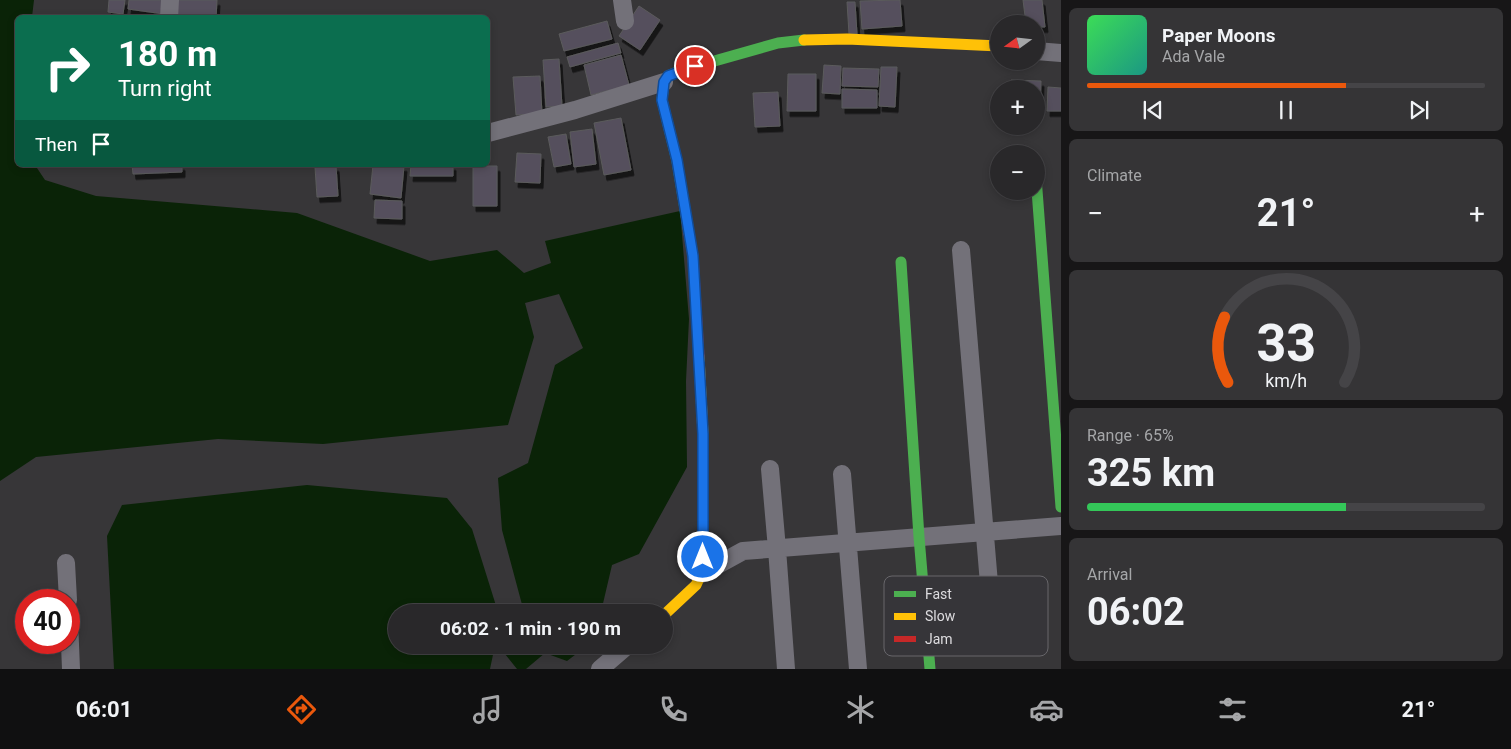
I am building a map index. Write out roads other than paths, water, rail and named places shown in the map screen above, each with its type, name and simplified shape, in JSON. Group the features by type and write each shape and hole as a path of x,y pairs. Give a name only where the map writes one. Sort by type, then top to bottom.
{"street":[{"path":"169,15 170,0"},
{"path":"622,0 624,21"},
{"path":"673,607 696,585 702,566 703,434 693,256 677,160 662,100 664,82 668,76 679,71 778,43 847,39 990,46"},
{"path":"1045,52 1061,53"},
{"path":"490,132 575,110 664,82"},
{"path":"1038,200 1061,507"},
{"path":"961,250 989,576"},
{"path":"901,262 922,576"},
{"path":"770,469 786,669"},
{"path":"842,474 858,669"},
{"path":"702,566 742,551 1061,526"},
{"path":"66,563 67,589"},
{"path":"70,654 71,669"},
{"path":"600,669 618,654"},
{"path":"929,656 930,669"}]}
